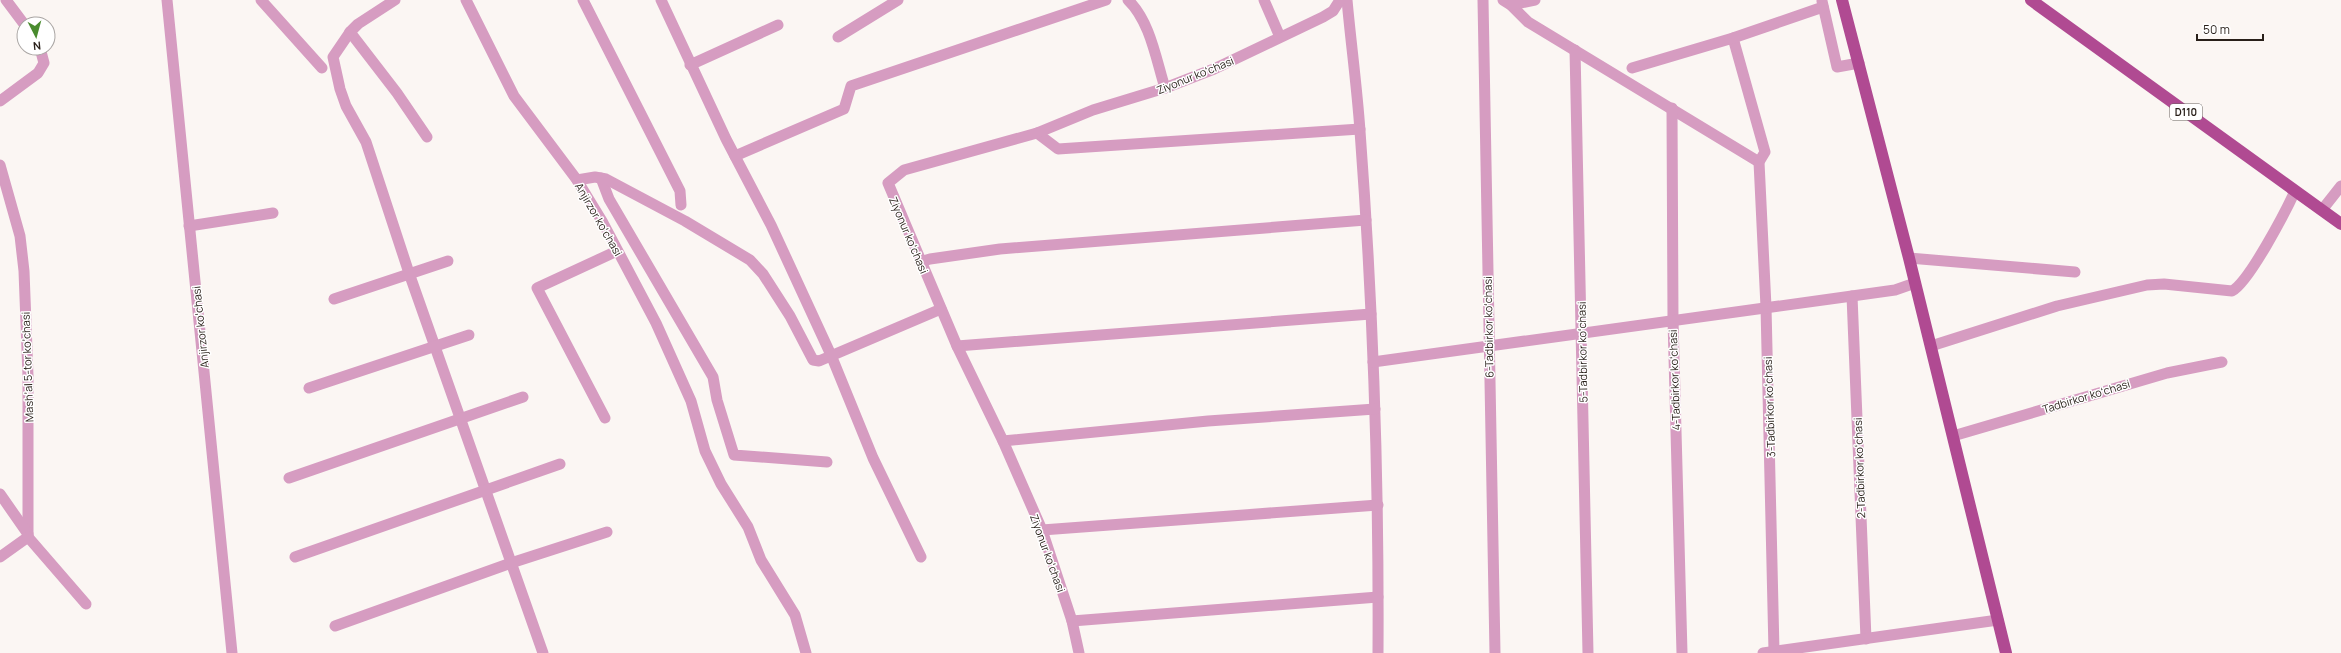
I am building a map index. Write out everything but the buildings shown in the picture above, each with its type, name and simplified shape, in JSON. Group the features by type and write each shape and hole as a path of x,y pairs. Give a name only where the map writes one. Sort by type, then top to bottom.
{"main road":[{"path":"1842,0 1849,65 1909,258 2006,653"},
{"name":"D110","path":"2031,0 2341,224"}],"street":[{"path":"6,0 18,16"},
{"name":"Anjirzor koʻchasi","path":"167,0 232,653"},
{"path":"261,0 322,68"},
{"path":"395,0 358,24 350,32 334,52 333,57 335,70 346,106 366,142 409,273 543,653"},
{"name":"Anjirzor koʻchasi","path":"466,0 514,96 576,180 617,251 676,367 691,401 704,451 721,484 748,527 760,560 795,615 806,653"},
{"path":"583,0 680,191 681,205"},
{"path":"661,0 690,65 770,225 831,355 873,458 921,557"},
{"path":"838,36 898,0"},
{"path":"735,156 844,109 851,86 1106,0"},
{"path":"1128,0 1136,8 1143,22 1165,88"},
{"path":"1264,0 1280,38"},
{"name":"Ziyonur koʻchasi","path":"1079,653 1072,621 1042,530 1003,441 957,346 920,262 888,183 904,170 1037,133 1093,110 1165,88 1214,69 1323,17 1333,11 1340,0"},
{"path":"1347,0 1360,129 1371,314 1378,505 1378,653"},
{"name":"6-Tadbirkor koʻchasi","path":"1483,0 1488,346 1496,653"},
{"path":"1507,2 1535,0"},
{"path":"1507,2 1528,22 1759,162"},
{"path":"1632,68 1733,38 1822,4 1836,64 1849,65"},
{"path":"690,65 778,25"},
{"path":"350,32 398,93 427,138"},
{"name":"3-Tadbirkor koʻchasi","path":"1733,38 1765,152 1759,162 1766,307 1774,651"},
{"name":"5-Tadbirkor koʻchasi","path":"1575,50 1588,653"},
{"path":"0,101 38,73 44,63 42,56"},
{"name":"4-Tadbirkor koʻchasi","path":"1672,108 1673,320 1682,653"},
{"path":"1037,133 1058,149 1360,129"},
{"name":"Mashʼal 5-tor koʼchasi","path":"0,165 20,236 24,271 28,419 28,535"},
{"path":"576,180 590,177 601,178 621,186 685,221 750,260 763,274 790,316 813,360 819,361 941,309"},
{"path":"601,178 609,199 713,377 719,407 734,455 827,462"},
{"path":"2322,210 2341,186"},
{"path":"1930,346 2057,306 2139,286 2164,284 2228,292 2234,290 2258,259 2282,219 2295,191"},
{"path":"189,226 273,213"},
{"path":"920,262 930,259 1000,249 1366,220"},
{"path":"605,418 537,288 617,251"},
{"path":"1909,258 2075,272"},
{"path":"334,299 448,260"},
{"path":"1373,362 1581,332 1895,290 1915,283"},
{"name":"2-Tadbirkor koʻchasi","path":"1852,296 1866,639"},
{"path":"957,346 1371,314"},
{"path":"309,388 469,335"},
{"name":"Tadbirkor koʻchasi","path":"1952,436 2151,377 2222,362"},
{"path":"289,478 523,397"},
{"path":"1003,441 1208,421 1374,409"},
{"path":"294,557 560,464"},
{"path":"0,494 28,535 86,604"},
{"path":"1042,530 1378,505"},
{"path":"335,626 511,563 607,532"},
{"path":"0,557 28,535"},
{"path":"1072,621 1378,597"},
{"path":"1763,653 1998,620"}]}
